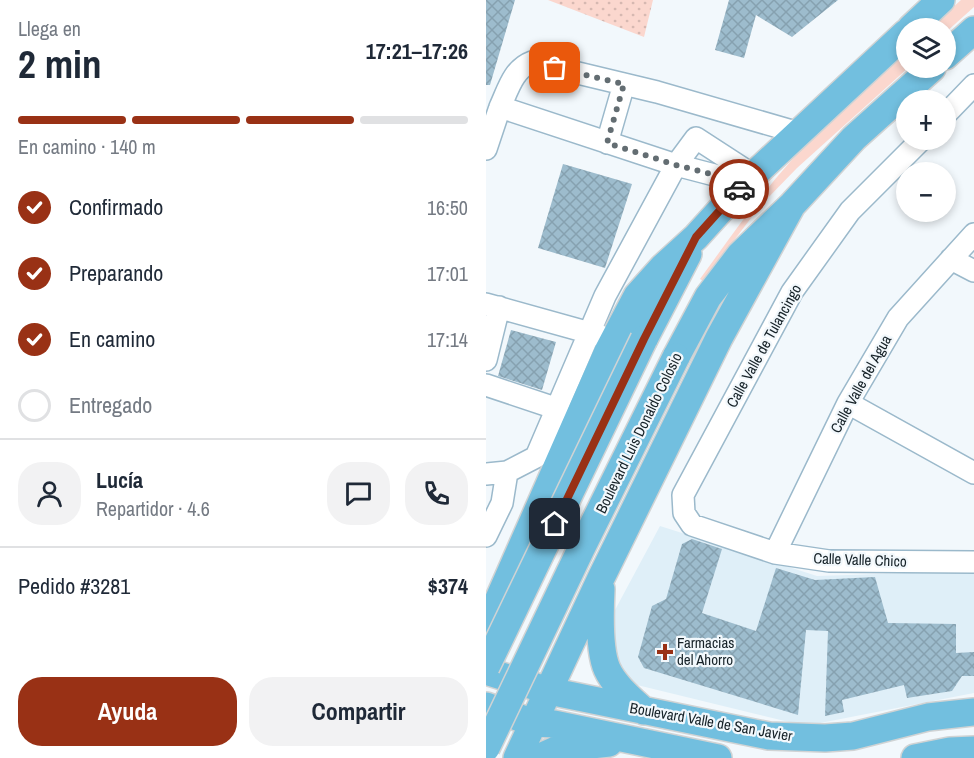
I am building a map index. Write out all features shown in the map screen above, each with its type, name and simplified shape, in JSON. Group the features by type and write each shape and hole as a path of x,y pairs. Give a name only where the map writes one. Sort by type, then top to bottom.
{"main road":[{"path":"922,18 941,0"},
{"path":"956,46 974,30"},
{"path":"567,651 526,644 488,624 602,336 663,267 696,237 749,179 896,42"},
{"name":"Boulevard Luis Donaldo Colosio","path":"486,747 581,549 708,297 740,255 792,205 854,138 921,78"},
{"name":"Boulevard Luis Donaldo Colosio","path":"517,758 601,578 719,338 792,205"},
{"path":"486,669 644,339 696,237"},
{"path":"601,578 601,627 607,669 625,694 644,711"},
{"name":"Boulevard Valle de San Javier","path":"486,669 549,691 769,736 825,738 853,736 928,717 974,712"},
{"name":"Boulevard Valle de San Javier","path":"486,706 534,723 554,724 655,748 718,758"},
{"path":"486,747 501,758"},
{"path":"538,758 558,749 655,748"},
{"path":"915,758 950,751 974,750"}],"street":[{"path":"486,149 500,107 514,77 522,66 532,62 624,84 799,133"},
{"path":"607,143 624,84"},
{"path":"956,104 974,85"},
{"path":"500,107 676,165 749,179"},
{"path":"486,536 502,502 496,473 536,457 558,409 602,336 605,296 676,165 696,138 713,108"},
{"path":"696,138 749,179"},
{"name":"Calle Valle de Tulancingo","path":"684,513 684,495 792,292 850,211 911,150"},
{"name":"Calle Valle del Agua","path":"775,553 848,404 898,318 974,234"},
{"path":"951,259 974,271"},
{"path":"486,360 493,306 602,336"},
{"path":"486,385 558,409"},
{"path":"848,404 974,473"},
{"name":"Calle Valle Chico","path":"684,513 692,525 775,553 829,561 974,562"}],"shaded area":[{"path":"548,0 653,0 644,37"},
{"path":"961,0 974,0 974,7 956,23 956,18 941,18"},
{"path":"896,59 897,78 797,168 761,205 703,281 700,279 790,162"},
{"path":"660,526 817,576 974,571 974,693 815,724 793,723 633,684 615,665 610,641 615,610"}],"building":[{"path":"486,0 515,0 490,85 486,85"},
{"path":"729,0 838,0 792,37 756,15 744,58 715,50"},
{"path":"563,164 632,184 605,268 538,248"},
{"path":"511,330 556,342 542,390 498,376"},
{"path":"692,539 722,549 702,613 756,631 776,568 815,580 875,577 888,623 956,624 956,653 974,652 974,676 962,676 952,691 907,698 904,685 842,700 844,712 825,716 828,631 806,630 798,715 644,668 638,657 652,606 666,599 682,544"}],"way so far":[{"path":"555,68 624,84 607,143 676,165 745,183 739,189"}],"place":[{"name":"Farmacias del Ahorro","path":"665,652"}],"route":[{"path":"555,524 696,237 739,189"}]}
